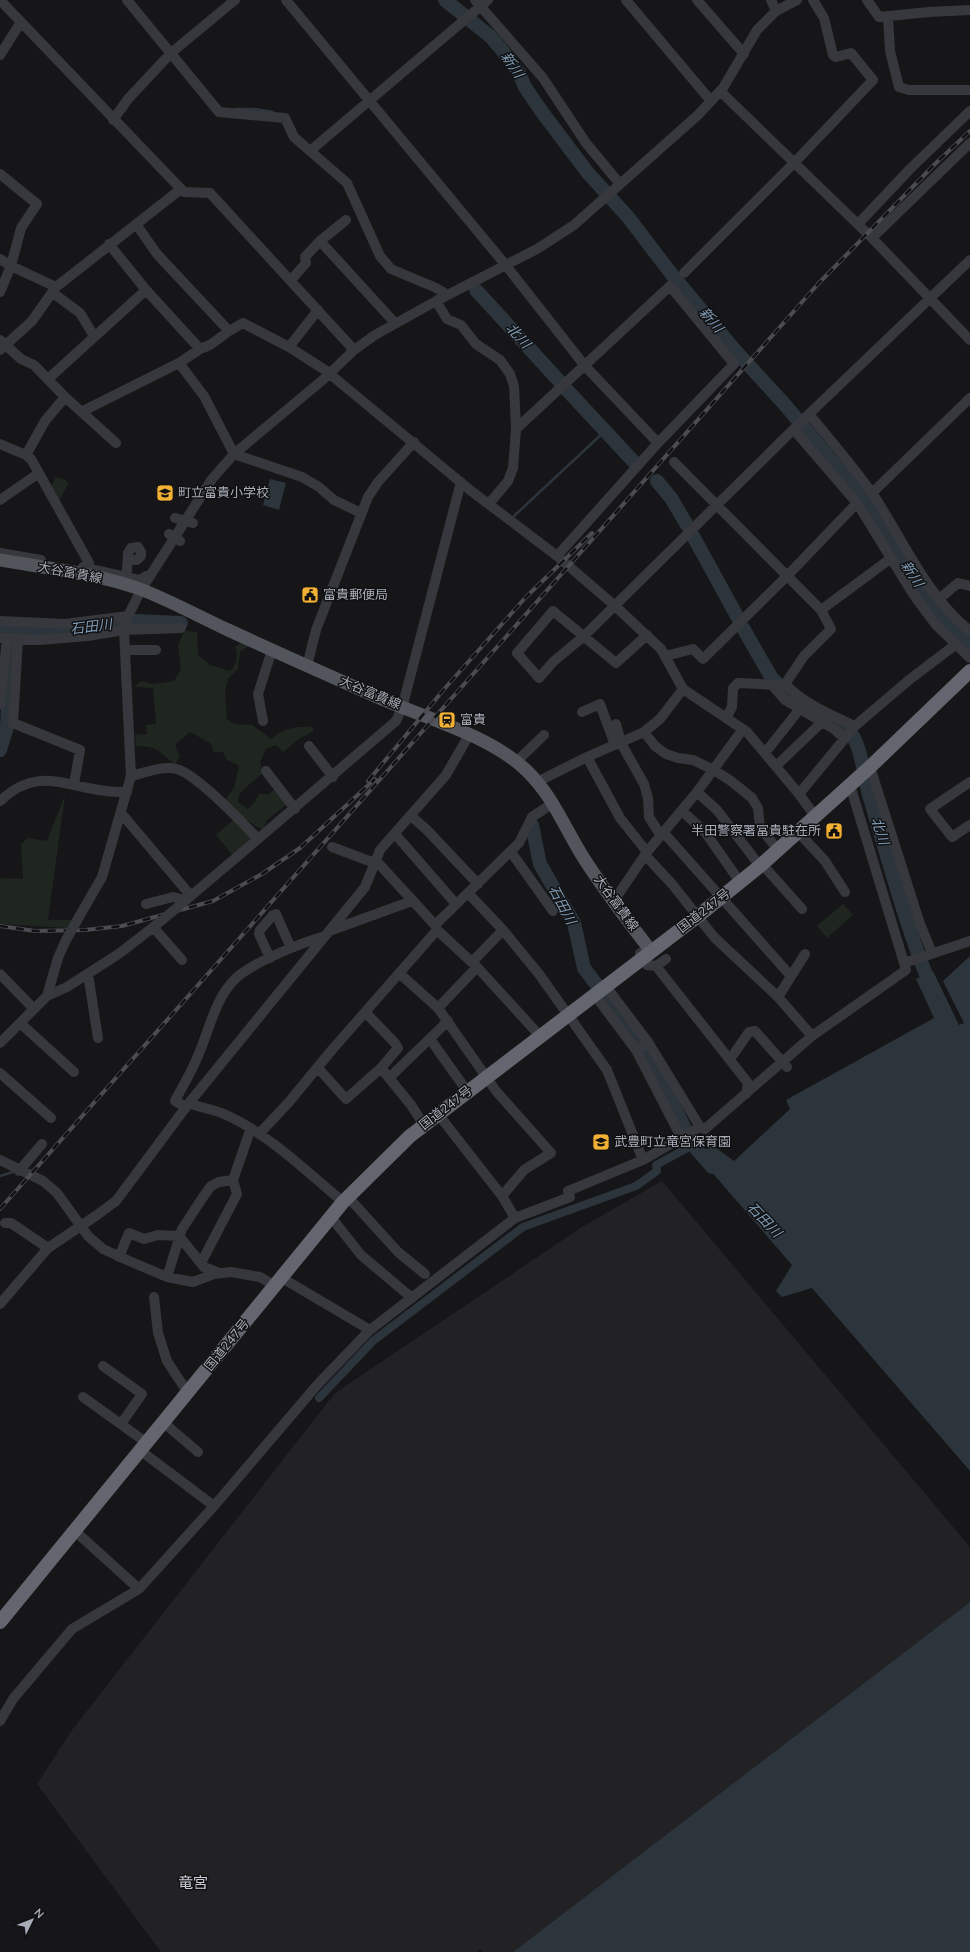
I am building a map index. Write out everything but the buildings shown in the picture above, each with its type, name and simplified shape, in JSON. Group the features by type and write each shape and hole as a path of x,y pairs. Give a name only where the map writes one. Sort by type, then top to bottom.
{"highway":[{"name":"国道247号","path":"0,1622 164,1423 276,1282 331,1217 343,1199 394,1150 424,1124 540,1036 644,954 698,916 761,865 853,783 970,671"}],"main road":[{"name":"大谷富貴線","path":"0,560 88,572 132,584 307,666 494,747 527,770 553,802 583,857 613,902 644,954"}],"street":[{"path":"0,0 113,120 184,192 210,193 352,348"},
{"path":"126,0 220,112 285,118 294,137 347,183 380,256 391,269 444,294"},
{"path":"113,120 128,99 171,53 235,0"},
{"path":"286,0 505,264 585,366 658,443"},
{"path":"626,0 711,101"},
{"path":"697,0 744,54"},
{"path":"771,0 776,11"},
{"path":"132,584 147,577 212,479 232,453 327,372 352,348 393,320 537,249 574,224 598,200 711,101 720,91 744,54 757,30 776,11 797,0"},
{"path":"684,273 794,163 873,80 851,53 836,57 833,55 824,18 813,0"},
{"path":"867,0 879,17 970,10"},
{"path":"310,151 481,2 544,78 586,143 616,184"},
{"path":"888,17 890,51 899,87 909,90 970,90"},
{"path":"0,55 21,22"},
{"path":"720,91 858,224 970,340"},
{"path":"858,224 905,174 970,111"},
{"path":"872,238 970,143"},
{"path":"0,174 37,204 21,228 11,266 0,292"},
{"path":"116,443 65,397 34,365 21,359 2,345 32,321 54,290 109,244 181,189"},
{"path":"291,280 306,263 305,257 320,241 346,220"},
{"path":"136,224 157,254 229,331"},
{"path":"320,241 393,320"},
{"path":"109,244 146,290 200,349"},
{"path":"0,259 54,290 80,313 94,336"},
{"path":"647,635 616,663 584,636 553,611 517,653 539,678 553,662 584,636 809,414 931,299 970,260"},
{"path":"516,429 670,286 734,364 658,443 557,556"},
{"path":"48,379 146,290"},
{"path":"393,320 436,301 444,294"},
{"path":"436,301 447,319 461,325 476,344 500,360 510,374 514,386 516,429 513,468 508,481 489,504"},
{"path":"289,347 318,310"},
{"path":"83,412 179,363 243,323 289,347 327,372 461,482 557,556 614,605 661,649 683,689 743,729 776,766 816,816"},
{"path":"179,363 204,396 232,453 302,477 319,487 337,502 361,513"},
{"path":"26,455 45,421 65,397"},
{"path":"872,493 970,398"},
{"path":"809,414 872,493 939,599 970,632"},
{"path":"794,430 857,503 890,559 932,618 955,645 970,658"},
{"path":"307,666 316,630 368,497 378,482 414,442"},
{"path":"0,444 26,455 31,459 89,563 88,572 0,553"},
{"path":"674,462 788,575 821,610 831,629 804,656 785,684"},
{"path":"0,500 39,473"},
{"path":"1,1040 47,996 88,974 120,953 185,901 295,809 396,721 402,708 461,482"},
{"path":"665,656 693,649 703,659 788,575 857,503"},
{"path":"175,518 193,523"},
{"path":"169,534 180,541"},
{"path":"821,610 890,559"},
{"path":"47,996 58,958 66,940 102,877 128,792 131,776 124,630 128,616 132,584 128,560"},
{"path":"939,599 958,582 970,586"},
{"path":"0,621 65,624 128,616"},
{"path":"0,704 3,639 39,640 88,636 124,630 181,628"},
{"path":"18,639 13,723 80,750 74,784"},
{"path":"799,794 855,726 955,645"},
{"path":"125,650 156,650"},
{"path":"263,721 258,694 272,650"},
{"path":"726,718 732,707 733,688 738,683 772,685 785,684"},
{"path":"785,684 794,694 828,714 855,726"},
{"path":"772,685 785,700 799,710 834,729 845,739"},
{"path":"537,782 587,757 644,732 660,718 683,689"},
{"path":"582,712 600,704 618,744 644,784 648,798 649,817 662,835 790,975"},
{"path":"765,753 799,710"},
{"path":"776,766 821,722"},
{"path":"616,724 618,744"},
{"path":"613,902 646,854 697,792 743,729"},
{"path":"644,732 655,746 666,754 678,758 693,760 714,770 731,781 752,798 758,808 760,827 778,850"},
{"path":"1,1299 48,1248 82,1226 116,1201 187,1105 365,887 380,850 446,775 469,735"},
{"path":"516,762 544,735"},
{"path":"308,746 332,777"},
{"path":"587,757 620,818 646,854 731,954 778,997 812,1036"},
{"path":"870,767 929,954"},
{"path":"131,776 167,769 176,769 198,782 244,824 258,839"},
{"path":"266,771 295,809"},
{"path":"0,801 9,793 25,784 40,781 74,784 105,791 128,792"},
{"path":"970,782 930,809 952,837 970,825"},
{"path":"605,985 648,1042 700,1127 705,1129 746,1094 759,1087 812,1036 906,970 908,962 853,783"},
{"path":"697,792 717,810 761,865 802,909"},
{"path":"201,1263 237,1194 233,1180 255,1131 289,1102 456,904 519,843 532,817 553,802"},
{"path":"682,811 705,832 740,882"},
{"path":"121,813 185,901"},
{"path":"411,816 426,829 478,884"},
{"path":"798,832 825,861 846,892"},
{"path":"395,834 456,904"},
{"path":"332,847 380,864 436,927 474,965 540,1036"},
{"path":"511,852 553,910"},
{"path":"468,893 503,930 540,974 567,1015 607,1070 643,1160"},
{"path":"146,904 173,897 185,901"},
{"path":"412,901 291,948 270,958 235,979 221,998 197,1058 175,1101 223,1113 255,1131 343,1199 398,1252 425,1274"},
{"path":"270,958 259,934 260,930 272,915 276,914 291,948"},
{"path":"154,926 182,960"},
{"path":"438,1008 503,930"},
{"path":"908,962 970,940"},
{"path":"644,954 661,962 759,1087"},
{"path":"778,997 790,975 805,954"},
{"path":"661,962 748,1083 746,1094"},
{"path":"399,973 438,1008 486,1077 551,1153 524,1170 502,1196"},
{"path":"0,974 34,1009"},
{"path":"88,974 98,1038"},
{"path":"594,994 636,1050 682,1139"},
{"path":"318,1068 346,1099 381,1068 398,1048 396,1042 365,1012"},
{"path":"390,1077 448,1021"},
{"path":"20,1023 74,1072"},
{"path":"733,1055 749,1032 755,1031 784,1064"},
{"path":"430,1039 467,1091"},
{"path":"636,1050 648,1042"},
{"path":"381,1068 390,1077 424,1124"},
{"path":"0,1073 51,1118"},
{"path":"438,1114 502,1196 515,1218"},
{"path":"0,1721 13,1699 72,1629 139,1589 214,1506 318,1384 370,1330 515,1218 570,1197 568,1191 643,1160 682,1139 700,1127"},
{"path":"19,1171 42,1144"},
{"path":"0,1160 19,1171 43,1181 57,1193 88,1236 103,1249 119,1257 167,1277 193,1282 219,1273 231,1272 260,1277 276,1282 370,1330"},
{"path":"167,1277 182,1228 211,1186 219,1182 233,1180"},
{"path":"276,1282 355,1183"},
{"path":"331,1217 361,1255 412,1298"},
{"path":"5,1223 11,1223 48,1248"},
{"path":"119,1257 129,1233 144,1239 158,1235 179,1236 201,1263 219,1273"},
{"path":"154,1297 158,1333 167,1361 188,1393"},
{"path":"103,1366 142,1394 121,1424"},
{"path":"83,1397 121,1424 144,1447 214,1506"},
{"path":"164,1423 198,1452"},
{"path":"75,1531 139,1589"}],"shaded area":[{"path":"56,477 66,480 68,484 60,499 56,500 50,488"},
{"path":"184,632 197,632 198,655 210,665 230,671 236,660 237,653 235,647 241,643 249,646 240,652 238,669 228,679 225,693 227,719 234,724 252,725 271,739 285,730 295,727 312,727 314,731 300,738 283,752 276,745 266,749 260,762 263,774 256,778 239,794 238,802 248,809 255,802 259,794 269,794 276,787 287,804 267,820 263,829 255,826 223,802 234,788 239,766 226,759 223,752 214,752 210,743 190,732 176,744 180,757 175,764 158,750 144,746 136,746 135,734 147,735 146,725 156,724 153,688 135,687 140,681 153,684 174,681 181,669 178,645"},
{"path":"65,795 48,920 72,920 67,928 0,924 0,878 23,879 21,844 28,838 47,841"},
{"path":"234,819 254,839 233,856 216,835"},
{"path":"843,904 853,915 827,938 817,926"},
{"path":"662,1181 970,1547 970,1602 513,1952 483,1952 480,1950 477,1952 161,1952 37,1784 72,1730 335,1393 582,1227"}],"water":[{"path":"270,479 286,483 279,510 263,505"},
{"path":"970,956 970,1471 812,1288 782,1297 776,1291 792,1265 697,1155 712,1145 734,1161 790,1109 786,1100 934,1018 916,979 933,971 959,1025 964,1023 943,981"},
{"path":"970,1602 970,1952 513,1952"}],"waterway":[{"name":"新川","path":"445,0 491,37 502,50 519,73 525,87 542,112 588,173 628,217 673,276 733,348 786,406 863,498 933,606 947,624 970,646"},
{"path":"236,109 255,109 273,112"},
{"name":"北川","path":"476,290 560,382"},
{"name":"北川","path":"567,390 634,462"},
{"path":"514,516 605,431"},
{"name":"北川","path":"657,481 671,498 687,525"},
{"name":"北川","path":"693,536 738,618"},
{"name":"石田川","path":"0,628 63,630 135,621 181,623"},
{"name":"北川","path":"743,628 771,677 792,699 848,729 853,736 862,760 869,795 898,894 914,944 933,992"},
{"path":"0,750 7,727 11,643"},
{"name":"石田川","path":"532,825 540,864 574,923 584,968 596,984"},
{"name":"石田川","path":"606,998 640,1044"},
{"name":"石田川","path":"642,1048 660,1079 693,1145 712,1167"},
{"path":"319,1398 373,1341 523,1227 636,1186 657,1171 656,1165 693,1145"},
{"path":"0,1176 13,1172"}],"railway":[{"path":"0,1209 818,284 935,164 970,131"},
{"path":"368,781 446,687 525,598 592,533"},
{"path":"0,926 35,931 85,930 122,926 213,901 262,874 300,848 375,779"}],"place":[{"name":"町立富貴小学校","path":"165,493"},
{"name":"富貴郵便局","path":"310,595"},
{"name":"富貴","path":"447,720"},
{"name":"半田警察署冨貴駐在所","path":"834,831"},
{"name":"武豊町立竜宮保育園","path":"601,1142"}],"district":[{"name":"竜宮","path":"193,1883"}]}
